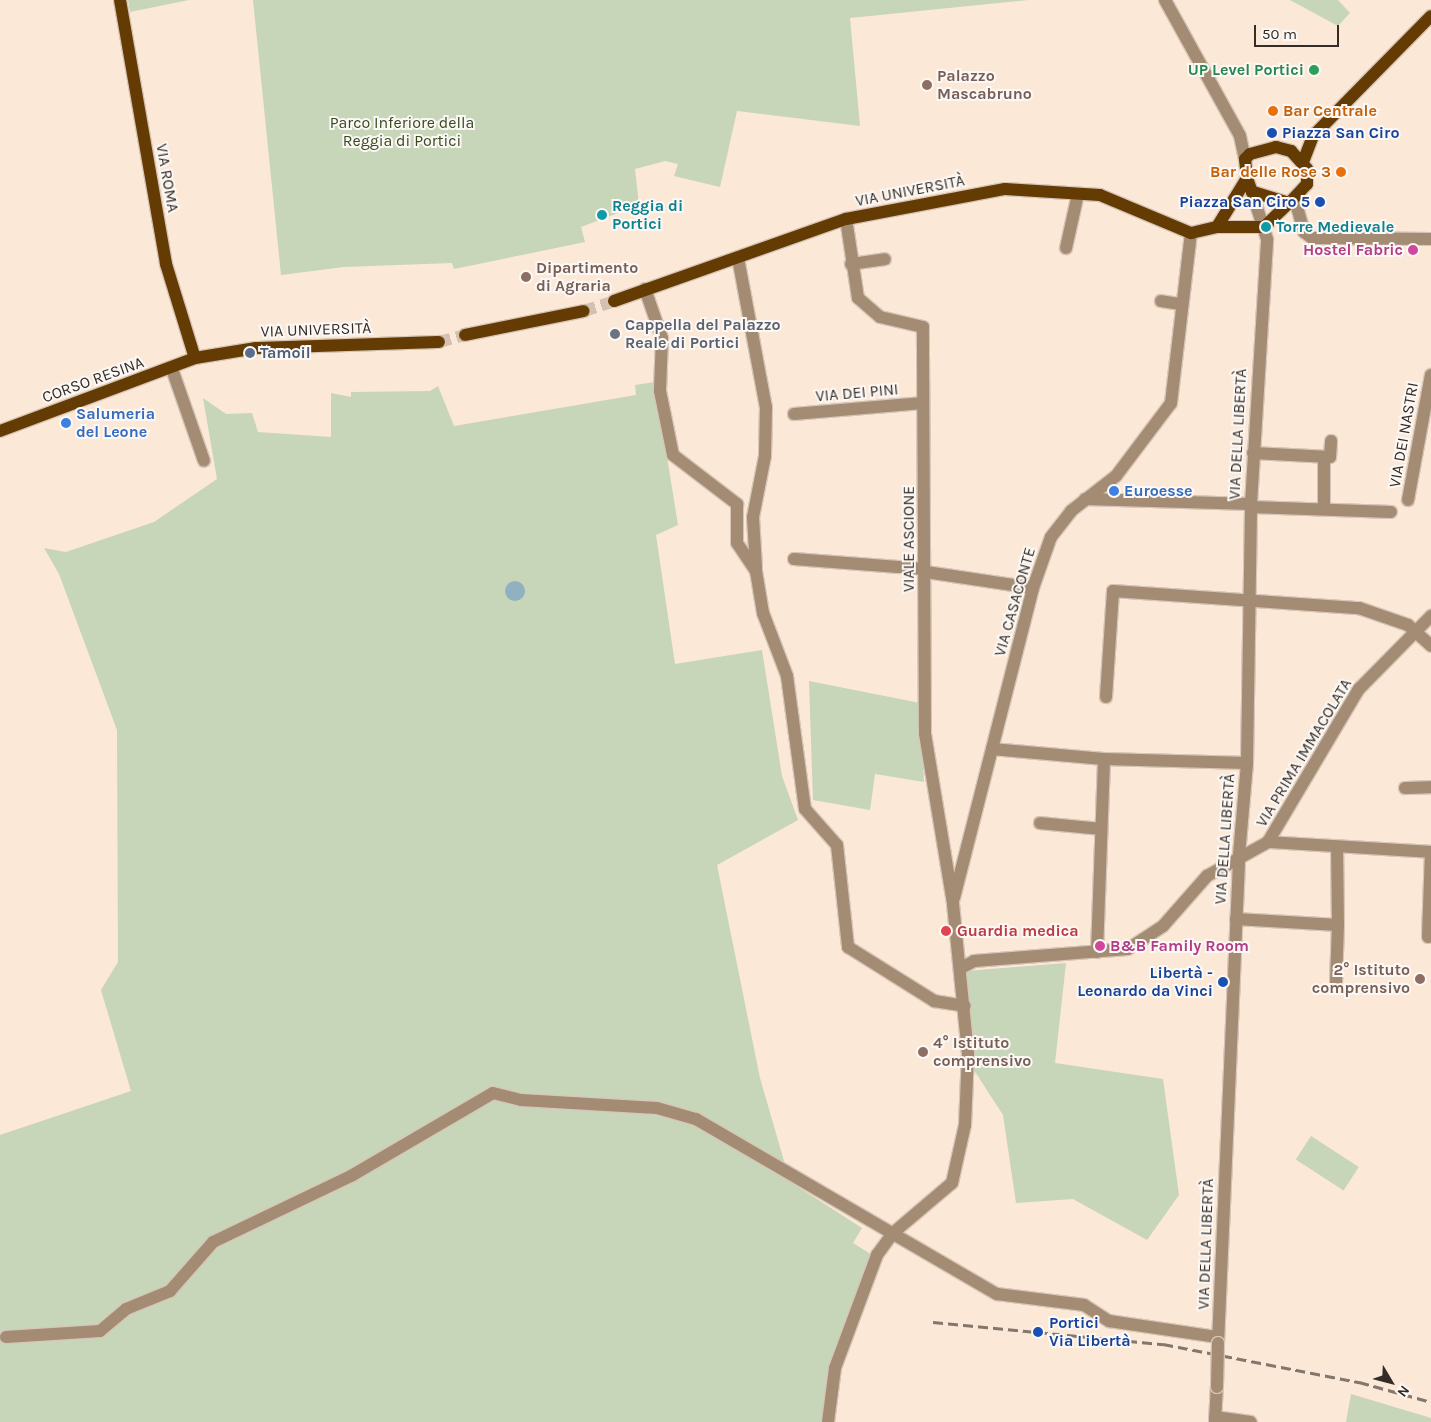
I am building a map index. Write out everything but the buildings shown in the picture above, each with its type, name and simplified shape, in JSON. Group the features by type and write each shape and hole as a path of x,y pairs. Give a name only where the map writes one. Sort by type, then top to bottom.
{"main road":[{"name":"VIA ROMA","path":"120,0 166,264 195,358"},
{"path":"1292,202 1252,192 1247,178 1245,159 1259,150 1285,149 1313,136 1431,16"},
{"path":"1191,233 1217,227 1264,227 1292,202 1307,184 1303,162 1313,136"},
{"path":"1285,149 1303,162"},
{"path":"1217,227 1247,178"},
{"name":"VIA UNIVERSITÀ","path":"614,301 846,219 1005,189 1100,195 1191,233"},
{"path":"465,335 584,311"},
{"name":"VIA UNIVERSITÀ","path":"195,358 256,348 439,342"},
{"name":"CORSO RESINA","path":"0,431 172,369 195,358"}],"street":[{"path":"1165,0 1240,136 1245,159"},
{"path":"1240,136 1259,150"},
{"name":"VIA DELLA LIBERTÀ","path":"1215,1420 1238,856 1247,763 1251,505 1265,258 1264,227 1252,192"},
{"path":"1066,248 1078,194"},
{"path":"1292,202 1304,232 1312,238 1431,239"},
{"name":"VIALE ASCIONE","path":"828,1422 836,1368 852,1317 877,1255 893,1234 952,1183 965,1125 968,1054 953,902 925,733 926,570 923,327 880,317 858,298 851,264 846,219"},
{"name":"VIA CASACONTE","path":"953,902 1033,588 1051,537 1085,499 1116,476 1171,403 1181,304 1191,233"},
{"path":"738,258 766,407 765,456 753,517 756,571 763,613 787,676 805,809 837,845 848,947 934,1000 964,1006"},
{"path":"851,264 885,259"},
{"path":"645,289 662,338 660,391 673,455 737,504 737,543 756,571"},
{"path":"1161,302 1181,304"},
{"path":"172,369 204,461"},
{"name":"VIA DEI NASTRI","path":"1408,500 1431,375"},
{"name":"VIA DEI PINI","path":"794,414 923,403"},
{"path":"1253,453 1330,457 1331,441"},
{"path":"1324,457 1324,509"},
{"path":"1085,499 1391,512"},
{"path":"794,559 926,570 1033,588"},
{"path":"1106,697 1113,591 1250,602 1359,608 1419,632 1431,646"},
{"name":"VIA PRIMA IMMACOLATA","path":"1268,842 1359,689 1419,632 1431,616"},
{"path":"992,749 1104,759 1247,763"},
{"path":"1097,952 1104,759"},
{"path":"1404,788 1431,787"},
{"path":"1040,823 1100,829"},
{"path":"961,968 974,961 1128,948 1163,926 1207,876 1238,856 1268,842 1337,848 1431,852 1428,938"},
{"path":"1336,984 1338,925 1337,848"},
{"path":"1236,919 1338,925"},
{"path":"6,1337 100,1331 126,1309 170,1291 213,1242 351,1176 493,1093 521,1100 657,1108 696,1119 997,1294 1084,1305 1109,1321 1218,1340"},
{"path":"1215,1420 1251,1422"}],"green space":[{"path":"128,0 189,0 130,12"},
{"name":"Parco Inferiore della Reggia di Portici","path":"253,0 1028,0 850,18 860,126 737,111 720,187 674,176 678,164 665,161 635,169 639,205 581,227 585,242 454,269 452,263 344,267 281,275"},
{"path":"1290,0 1338,0 1350,13 1338,26"},
{"path":"655,382 678,525 656,535 675,664 762,650 782,776 798,820 717,865 760,1078 784,1161 778,1174 862,1228 853,1243 872,1255 840,1335 822,1422 0,1422 0,1135 131,1091 101,990 118,962 117,730 59,574 44,548 66,552 154,522 217,479 203,398 226,414 252,413 258,432 331,437 331,393 351,397 351,392 430,391 438,386 454,426 636,395 635,385"},
{"path":"809,681 920,703 924,782 875,774 870,810 813,800"},
{"path":"1066,963 1055,1063 1163,1079 1179,1195 1147,1240 1073,1199 1016,1203 1003,1115 972,1067 966,971"},
{"path":"1311,1136 1359,1167 1344,1191 1296,1159"},
{"path":"1351,1394 1431,1418 1431,1422 1346,1422"}],"water":[{"path":"511,581 519,581 525,587 525,595 519,601 511,601 505,595 505,587"}],"tunnel":[{"path":"584,311 614,301"},
{"path":"439,342 465,335"}],"railway":[{"path":"933,1322 1163,1344 1359,1382 1431,1402"}],"place":[{"name":"UP Level Portici","path":"1314,70"},
{"name":"Palazzo Mascabruno","path":"927,85"},
{"name":"Bar Centrale","path":"1273,111"},
{"name":"Piazza San Ciro","path":"1272,133"},
{"name":"Bar delle Rose 3","path":"1341,172"},
{"name":"Piazza San Ciro 5","path":"1320,202"},
{"name":"Reggia di Portici","path":"602,215"},
{"name":"Torre Medievale","path":"1266,227"},
{"name":"Hostel Fabric","path":"1413,250"},
{"name":"Dipartimento di Agraria","path":"526,277"},
{"name":"Cappella del Palazzo Reale di Portici","path":"615,334"},
{"name":"Tamoil","path":"250,353"},
{"name":"Salumeria del Leone","path":"66,423"},
{"name":"Euroesse","path":"1114,491"},
{"name":"Guardia medica","path":"946,931"},
{"name":"B&B Family Room","path":"1100,946"},
{"name":"2° Istituto comprensivo","path":"1420,979"},
{"name":"Libertà - Leonardo da Vinci","path":"1223,982"},
{"name":"4° Istituto comprensivo","path":"923,1052"},
{"name":"Portici Via Libertà","path":"1038,1332"}]}
